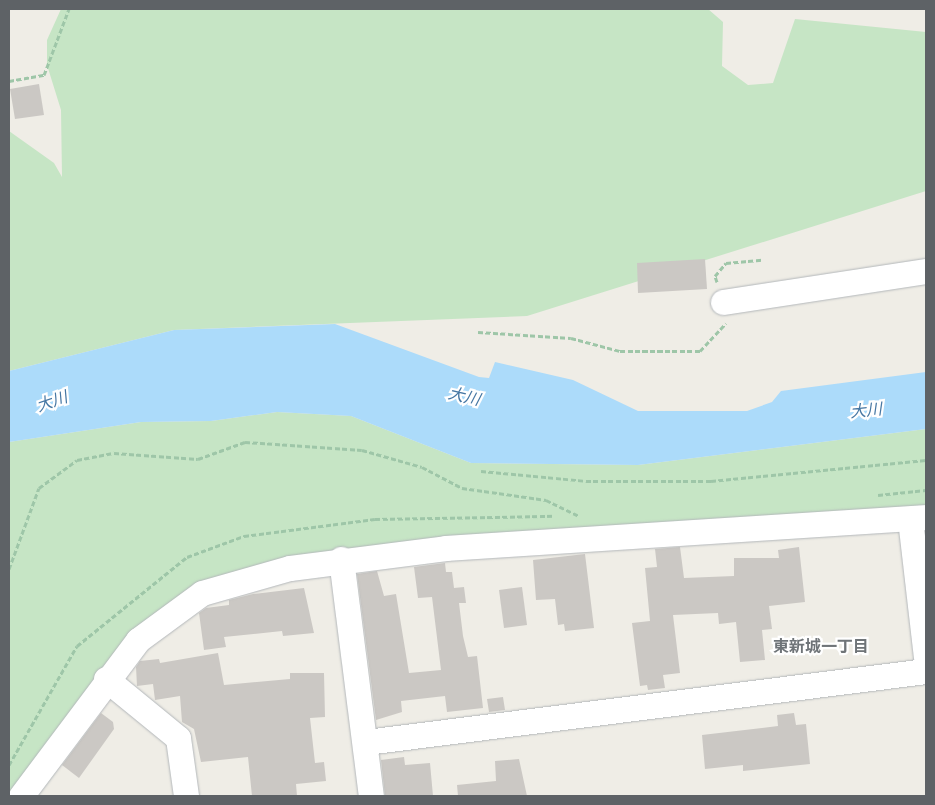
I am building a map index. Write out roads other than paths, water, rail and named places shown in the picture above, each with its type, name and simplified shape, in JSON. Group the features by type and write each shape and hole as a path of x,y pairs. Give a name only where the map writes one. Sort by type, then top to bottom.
{"street":[{"path":"723,302 926,271"},
{"path":"21,796 106,679 138,640 202,593 290,568 340,559 446,548 918,518 926,657"},
{"path":"340,559 366,742 371,796"},
{"path":"366,742 926,671"},
{"path":"106,679 178,738 186,796"}],"water":[{"name":"大川","path":"335,324 479,377 489,378 495,362 573,380 638,411 747,411 772,402 781,391 926,372 926,429 638,465 471,463 351,416 277,412 211,421 141,422 9,442 9,371 174,330"}],"district":[{"name":"東新城一丁目","path":"821,647"}]}
